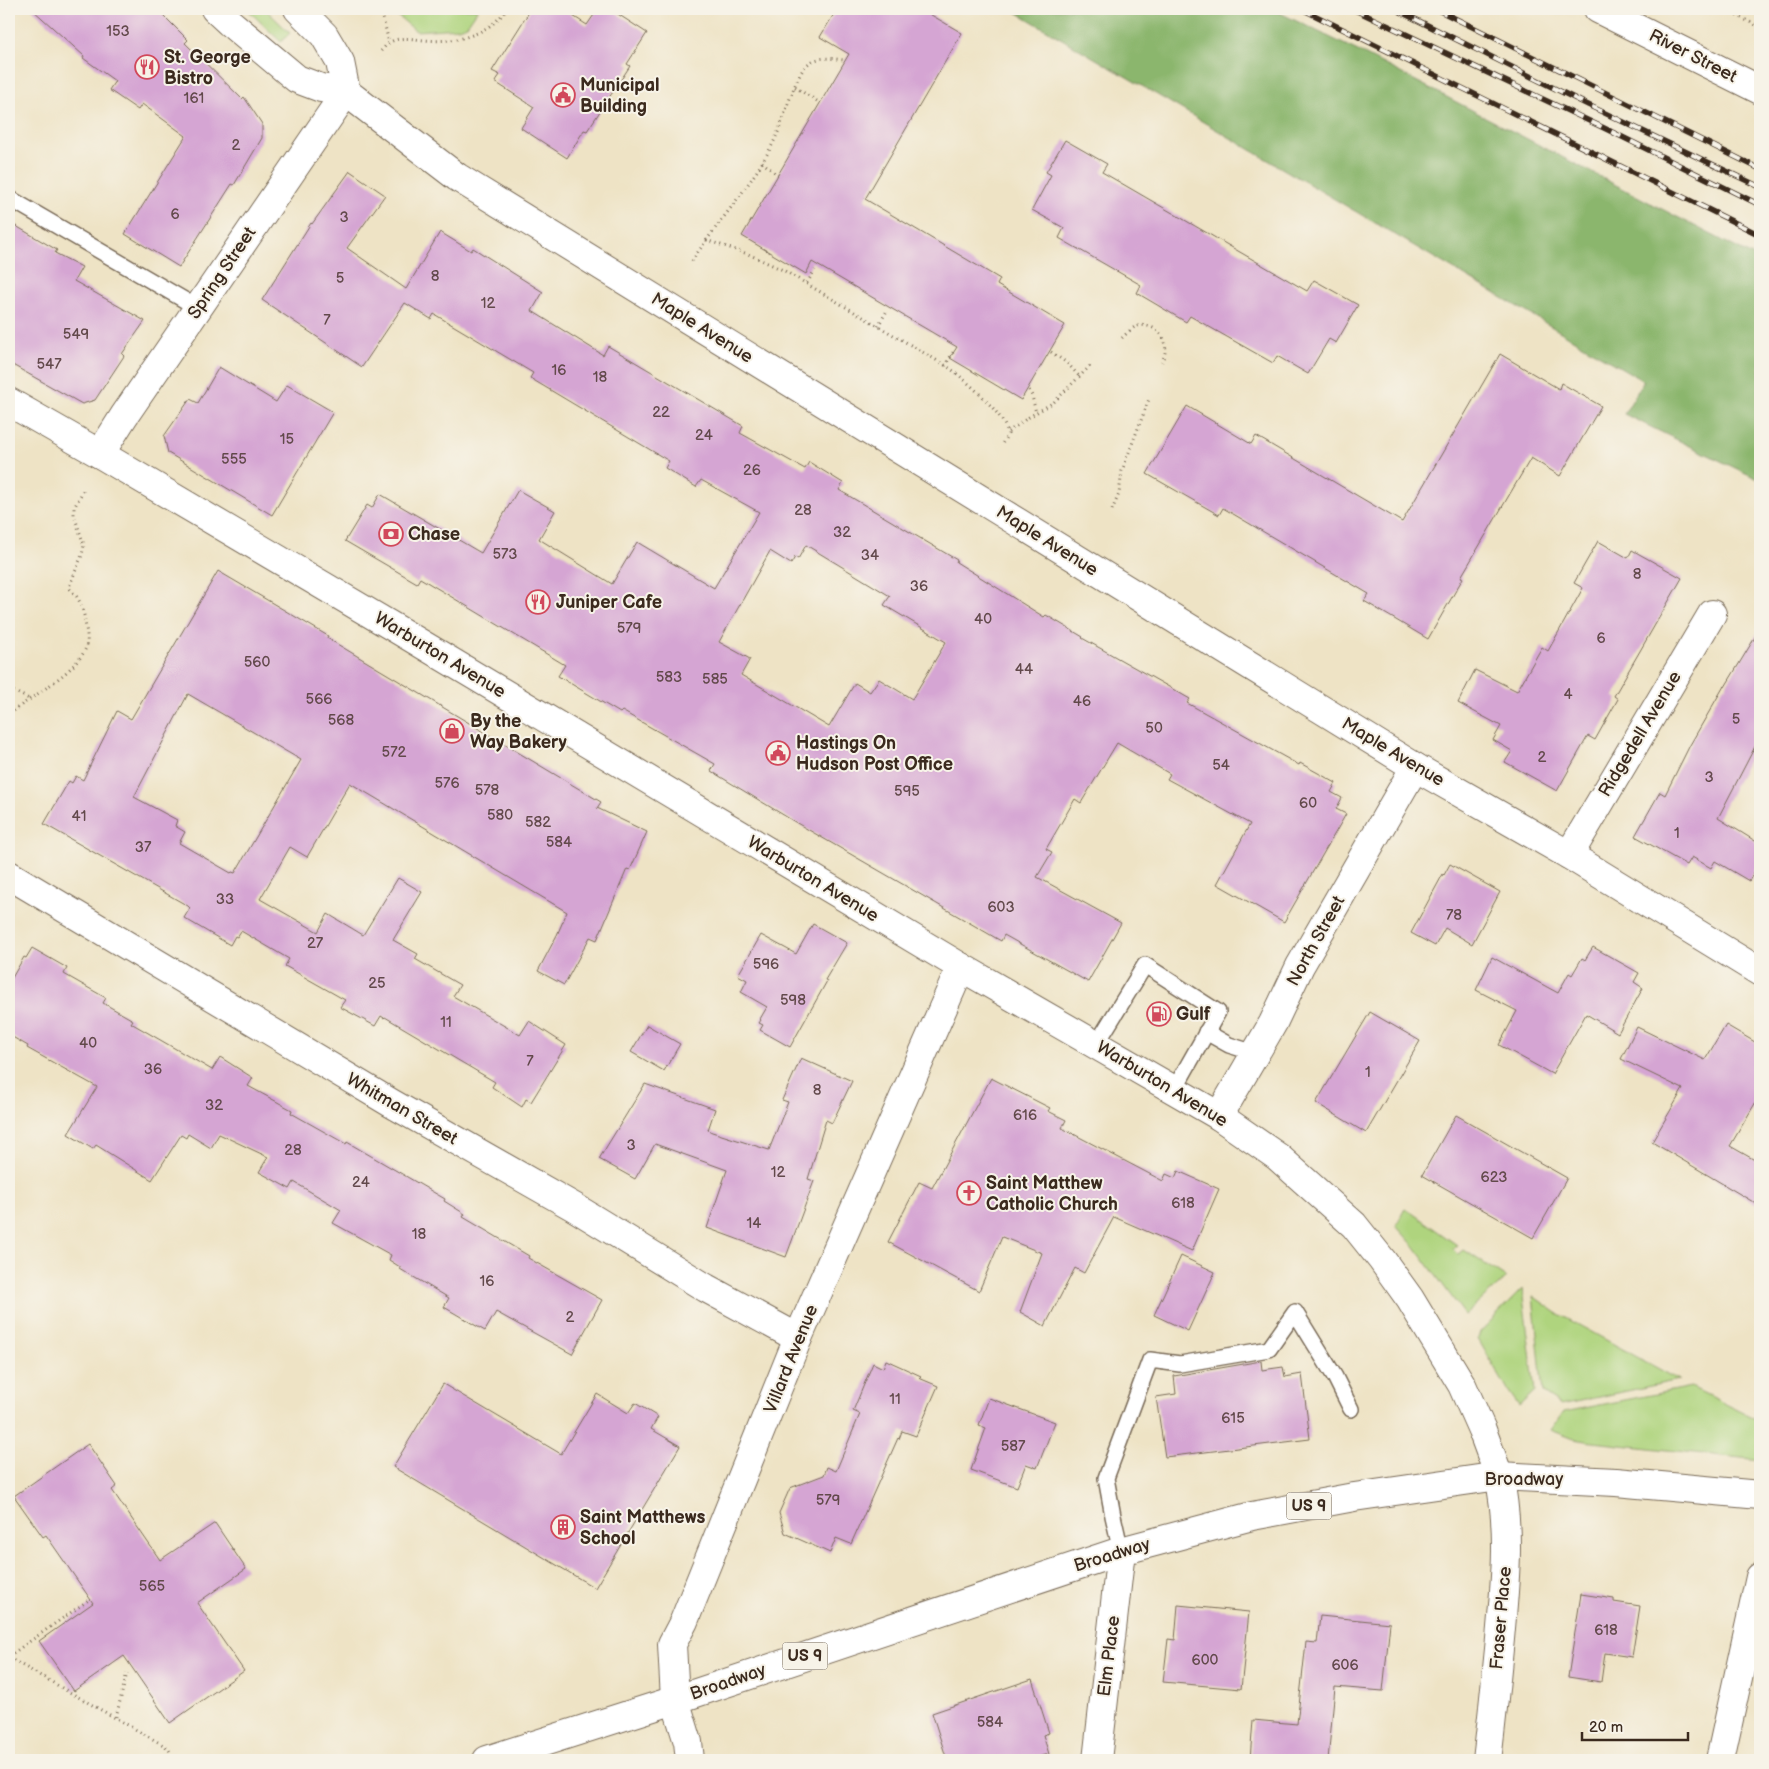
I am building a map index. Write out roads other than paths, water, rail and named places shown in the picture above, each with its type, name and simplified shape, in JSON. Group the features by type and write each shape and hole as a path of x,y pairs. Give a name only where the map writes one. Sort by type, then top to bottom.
{"street":[{"path":"215,9 297,79 321,88 346,92 340,62 324,35 298,9"},
{"name":"River Street","path":"1598,9 1760,90"},
{"name":"Spring Street","path":"100,454 124,416 346,92"},
{"name":"Maple Avenue","path":"346,92 457,177 1415,767 1569,855 1760,972"},
{"name":"Warburton Avenue","path":"9,402 405,634 961,967 1218,1116 1278,1158 1354,1225 1410,1299 1462,1386 1482,1430 1499,1476"},
{"name":"Ridgedell Avenue","path":"1569,855 1712,614"},
{"name":"North Street","path":"1218,1116 1273,1023 1300,966 1415,767"},
{"name":"Whitman Street","path":"9,875 382,1098 574,1208 706,1288 798,1338"},
{"name":"Villard Avenue","path":"690,1760 688,1742 675,1700 672,1644 684,1621 798,1338 961,967"},
{"name":"Broadway","path":"487,1760 675,1700 1121,1551 1252,1516 1354,1497 1499,1476 1616,1482 1760,1495"},
{"name":"Fraser Place","path":"1487,1760 1505,1588 1507,1534 1505,1503 1499,1476"},
{"name":"Elm Place","path":"1097,1760 1121,1551"},
{"path":"1720,1760 1760,1577"}],"lane":[{"path":"9,198 198,308"},
{"path":"1096,1045 1145,965 1218,1012 1174,1090"},
{"path":"1206,1032 1229,1045 1255,1053"},
{"path":"1121,1551 1106,1478 1150,1360 1180,1364 1269,1349 1295,1312 1335,1377 1351,1409"}],"railway":[{"path":"1302,9 1760,235"},
{"path":"1353,9 1604,128 1760,205"},
{"path":"1395,9 1588,105 1760,187"},
{"path":"1436,9 1760,169"}],"place":[{"name":"St. George Bistro","path":"147,67"},
{"name":"Municipal Building","path":"563,95"},
{"name":"Chase","path":"391,534"},
{"name":"Juniper Cafe","path":"538,602"},
{"name":"By the Way Bakery","path":"452,731"},
{"name":"Hastings On Hudson Post Office","path":"778,753"},
{"name":"Gulf","path":"1159,1014"},
{"name":"Saint Matthew Catholic Church","path":"969,1193"},
{"name":"Saint Matthews School","path":"563,1527"}]}
